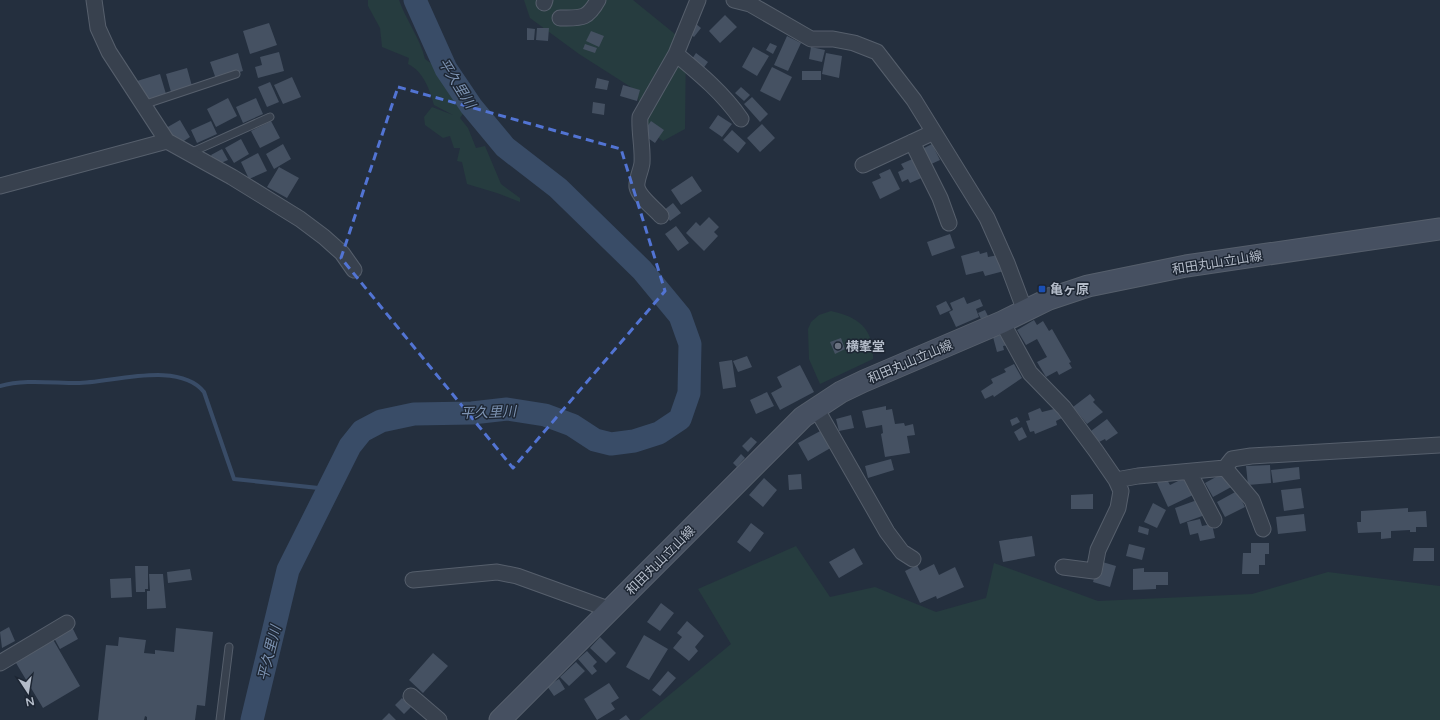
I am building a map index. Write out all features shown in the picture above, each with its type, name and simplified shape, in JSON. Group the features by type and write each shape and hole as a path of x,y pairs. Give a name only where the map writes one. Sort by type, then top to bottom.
{"main road":[{"name":"和田丸山立山線","path":"500,720 784,436 816,408 864,380 1002,322 1062,294 1130,276 1186,266 1440,229"}],"street":[{"path":"94,0 98,28 109,52 167,141 232,177 300,219 342,253 354,270"},
{"path":"560,18 583,18 592,11 598,0"},
{"path":"661,216 639,192 637,186 642,165 643,142 639,126 640,117 676,54 698,0"},
{"path":"734,0 750,4 811,39 833,39 854,43 877,52 898,77 987,218 1008,263 1025,311"},
{"path":"676,54 706,79 731,104 741,119"},
{"path":"864,164 934,132"},
{"path":"0,186 167,141"},
{"path":"912,142 940,198 949,223"},
{"path":"1002,322 1030,373 1064,408 1116,480 1121,491 1118,508 1098,550 1094,571 1063,567"},
{"path":"816,408 887,532 902,552 914,559"},
{"path":"1226,468 1232,459 1251,456 1440,445"},
{"path":"1116,480 1138,476 1226,468"},
{"path":"1226,468 1252,500 1263,529"},
{"path":"1189,472 1214,520"},
{"path":"413,580 497,572 517,576 611,610"},
{"path":"0,662 67,623"},
{"path":"411,696 439,720"}],"lane":[{"path":"143,106 236,74"},
{"path":"189,153 270,117"},
{"path":"220,720 228,647"}],"highlighted area":[{"path":"398,87 621,149 665,291 513,468 341,258"}],"green space":[{"path":"368,0 399,0 420,44 425,59 445,75 460,96 465,111 460,118 468,128 476,148 485,146 501,184 520,198 520,202 467,184 462,162 457,161 460,148 454,148 450,136 443,138 425,125 424,117 432,107 453,115 434,105 428,87 422,76 408,64 409,58 382,47 380,28 368,6"},
{"path":"524,0 633,0 686,43 685,129 663,141 643,127 637,91 579,54 530,18"},
{"path":"831,311 850,317 863,326 868,332 871,340 873,359 820,384 809,359 808,329 811,322 819,315"},
{"path":"796,546 830,597 875,587 936,612 986,598 994,563 1098,601 1252,594 1328,572 1440,586 1440,720 639,720 731,644 698,589"}],"building":[{"path":"725,15 737,27 720,43 709,31"},
{"path":"269,23 277,45 250,54 243,31"},
{"path":"695,23 701,28 694,37 688,32"},
{"path":"527,28 535,29 534,40 527,40"},
{"path":"537,28 549,28 548,41 536,40"},
{"path":"591,31 604,36 599,47 586,41"},
{"path":"787,36 801,43 788,71 774,65"},
{"path":"770,43 777,46 773,54 766,50"},
{"path":"585,44 597,48 595,53 583,49"},
{"path":"753,47 769,56 757,76 742,67"},
{"path":"811,47 825,50 822,62 809,59"},
{"path":"279,52 284,71 258,78 255,67 262,65 260,57"},
{"path":"238,53 243,71 216,79 210,62"},
{"path":"696,53 708,62 702,70 690,62"},
{"path":"826,53 842,56 839,78 822,74"},
{"path":"772,67 792,77 780,101 760,91"},
{"path":"187,68 192,86 171,92 166,74"},
{"path":"802,71 821,71 821,80 802,80"},
{"path":"160,74 166,94 144,100 137,81"},
{"path":"292,77 301,97 283,104 274,85"},
{"path":"597,78 609,81 607,90 595,88"},
{"path":"270,82 279,102 267,107 258,87"},
{"path":"623,85 640,90 637,101 620,96"},
{"path":"741,87 750,95 744,101 735,93"},
{"path":"752,97 768,114 760,122 744,104"},
{"path":"228,98 237,116 216,127 207,109"},
{"path":"256,98 263,114 243,123 236,107"},
{"path":"593,102 605,104 604,115 592,113"},
{"path":"718,115 732,124 722,137 709,128"},
{"path":"180,120 190,137 176,146 166,128"},
{"path":"211,121 217,134 197,143 191,130"},
{"path":"271,121 280,138 260,148 251,131"},
{"path":"651,121 664,130 655,143 642,134"},
{"path":"762,124 775,138 760,152 747,138"},
{"path":"732,130 746,143 738,153 723,140"},
{"path":"241,139 249,154 234,163 225,148"},
{"path":"283,144 291,159 274,169 266,154"},
{"path":"932,144 940,160 927,166 920,150"},
{"path":"222,149 228,160 216,165 211,155"},
{"path":"258,153 267,171 249,179 241,162"},
{"path":"917,157 926,176 910,183 908,179 902,182 898,172 904,169 901,164"},
{"path":"279,167 299,178 287,198 267,187"},
{"path":"890,169 900,189 880,199 872,182 881,178 879,174"},
{"path":"692,176 702,191 681,205 671,190"},
{"path":"673,203 681,213 670,221 663,211"},
{"path":"709,217 719,227 714,232 718,236 704,251 686,233 696,222 700,226"},
{"path":"676,226 689,243 678,251 665,234"},
{"path":"950,234 955,248 932,256 927,242"},
{"path":"979,251 980,254 987,252 988,257 998,255 1004,271 985,276 983,271 966,275 961,256"},
{"path":"964,297 967,304 980,299 983,306 976,309 979,317 956,327 949,312 953,310 950,303"},
{"path":"946,301 951,310 940,315 936,306"},
{"path":"985,310 988,316 981,319 978,313"},
{"path":"1034,320 1037,325 1043,321 1049,331 1052,329 1071,362 1069,363 1072,368 1059,375 1057,371 1046,377 1037,362 1047,357 1037,339 1026,345 1017,330"},
{"path":"1000,335 1001,337 1005,336 1008,345 1003,346 1004,350 997,352 993,337"},
{"name":"横峯堂","path":"841,338 845,349 835,354 830,342"},
{"path":"747,356 752,367 738,372 733,361"},
{"path":"732,360 736,387 723,389 719,362"},
{"path":"1014,364 1022,378 994,397 993,395 985,399 981,391 993,383 991,379 1006,372 1004,369"},
{"path":"800,365 814,392 780,410 771,393 782,387 777,377"},
{"path":"767,392 774,406 756,414 750,400"},
{"path":"1090,394 1095,400 1093,402 1103,412 1087,424 1073,407"},
{"path":"886,406 886,410 892,409 895,424 904,423 905,426 913,424 915,435 907,436 910,453 885,457 881,434 883,433 882,425 866,428 862,411"},
{"path":"1040,408 1042,412 1058,408 1062,418 1056,421 1057,425 1035,434 1034,431 1030,432 1026,421 1030,420 1028,413"},
{"path":"851,415 854,428 839,431 836,419"},
{"path":"1017,417 1020,422 1012,426 1010,420"},
{"path":"1107,419 1118,433 1106,441 1105,439 1099,442 1091,431"},
{"path":"1022,427 1027,437 1019,441 1014,432"},
{"path":"824,429 834,446 808,461 798,443"},
{"path":"751,437 757,442 748,452 742,446"},
{"path":"741,454 745,458 737,467 733,463"},
{"path":"891,459 894,470 868,478 865,466"},
{"path":"1270,465 1271,483 1248,485 1246,466"},
{"path":"1299,467 1300,479 1273,483 1271,470"},
{"path":"1225,472 1233,486 1213,497 1205,483"},
{"path":"801,474 802,489 789,490 788,475"},
{"path":"1186,477 1195,494 1168,507 1157,483 1166,478 1170,485"},
{"path":"764,478 777,490 763,507 749,495"},
{"path":"1301,488 1304,508 1284,511 1281,490"},
{"path":"1237,491 1245,507 1225,517 1217,502"},
{"path":"1093,494 1093,509 1071,509 1071,495"},
{"path":"1197,500 1205,515 1180,524 1175,508"},
{"path":"1153,503 1166,510 1157,528 1144,522"},
{"path":"1408,508 1408,512 1426,511 1427,527 1416,527 1416,532 1410,532 1410,530 1391,531 1391,538 1381,539 1381,532 1358,533 1357,522 1361,522 1361,511"},
{"path":"1304,514 1306,531 1278,534 1276,517"},
{"path":"1200,519 1202,526 1212,524 1215,538 1200,541 1198,533 1190,535 1187,522"},
{"path":"751,523 764,533 750,552 737,542"},
{"path":"1139,526 1149,529 1148,535 1138,532"},
{"path":"1032,536 1035,556 1003,562 999,541"},
{"path":"1251,543 1269,543 1269,554 1265,554 1265,565 1259,565 1259,574 1242,574 1243,553 1251,553"},
{"path":"1129,544 1145,548 1142,560 1126,556"},
{"path":"854,548 863,564 839,578 829,562"},
{"path":"1414,548 1434,548 1434,561 1413,561"},
{"path":"1099,561 1116,566 1110,587 1093,582"},
{"path":"934,564 939,575 955,567 964,587 937,599 936,596 920,603 905,571 917,565 920,571"},
{"path":"135,566 148,566 148,589 145,589 145,592 136,592"},
{"path":"1144,568 1144,572 1168,572 1168,585 1156,585 1156,589 1133,590 1133,569"},
{"path":"190,569 192,580 168,583 167,572"},
{"path":"149,574 163,574 166,608 147,609 147,591 150,591"},
{"path":"131,578 132,597 111,598 110,579"},
{"path":"661,603 674,613 660,631 647,622"},
{"path":"687,621 704,636 695,647 698,651 689,661 673,648 682,637 677,633"},
{"path":"9,627 15,641 2,648 0,632"},
{"path":"72,627 78,639 60,649 54,638"},
{"path":"176,628 213,632 205,706 197,705 195,720 147,720 147,717 145,716 144,720 98,720 106,645 118,646 119,637 146,640 144,653 155,654 155,650 174,652"},
{"path":"644,635 668,649 649,680 626,667"},
{"path":"51,636 80,686 43,708 13,658"},
{"path":"600,637 616,653 606,663 590,648"},
{"path":"587,651 597,662 593,666 597,671 592,675 578,659"},
{"path":"433,653 448,666 423,693 409,680"},
{"path":"576,662 585,671 569,686 560,677"},
{"path":"668,671 676,678 660,696 652,690"},
{"path":"559,679 565,689 554,696 547,686"},
{"path":"609,683 619,698 611,703 615,709 597,720 584,699"},
{"path":"402,698 411,707 404,714 395,705"},
{"path":"389,713 396,720 382,720"},
{"path":"626,715 630,720 619,720"}],"waterway":[{"name":"平久里川","path":"252,720 288,570 350,446 362,431 381,421 414,414 472,413 507,409 545,415 572,425 595,440 611,444 634,441 659,433 680,419 689,393 690,344 680,316 642,270 558,188 505,147 471,106 446,69 415,0"},
{"path":"0,386 28,382 77,383 126,377 162,375 178,377 193,382 204,392 234,479 328,489"}],"place":[{"name":"亀ヶ原","path":"1042,289"},
{"name":"横峯堂","path":"838,346"}]}
